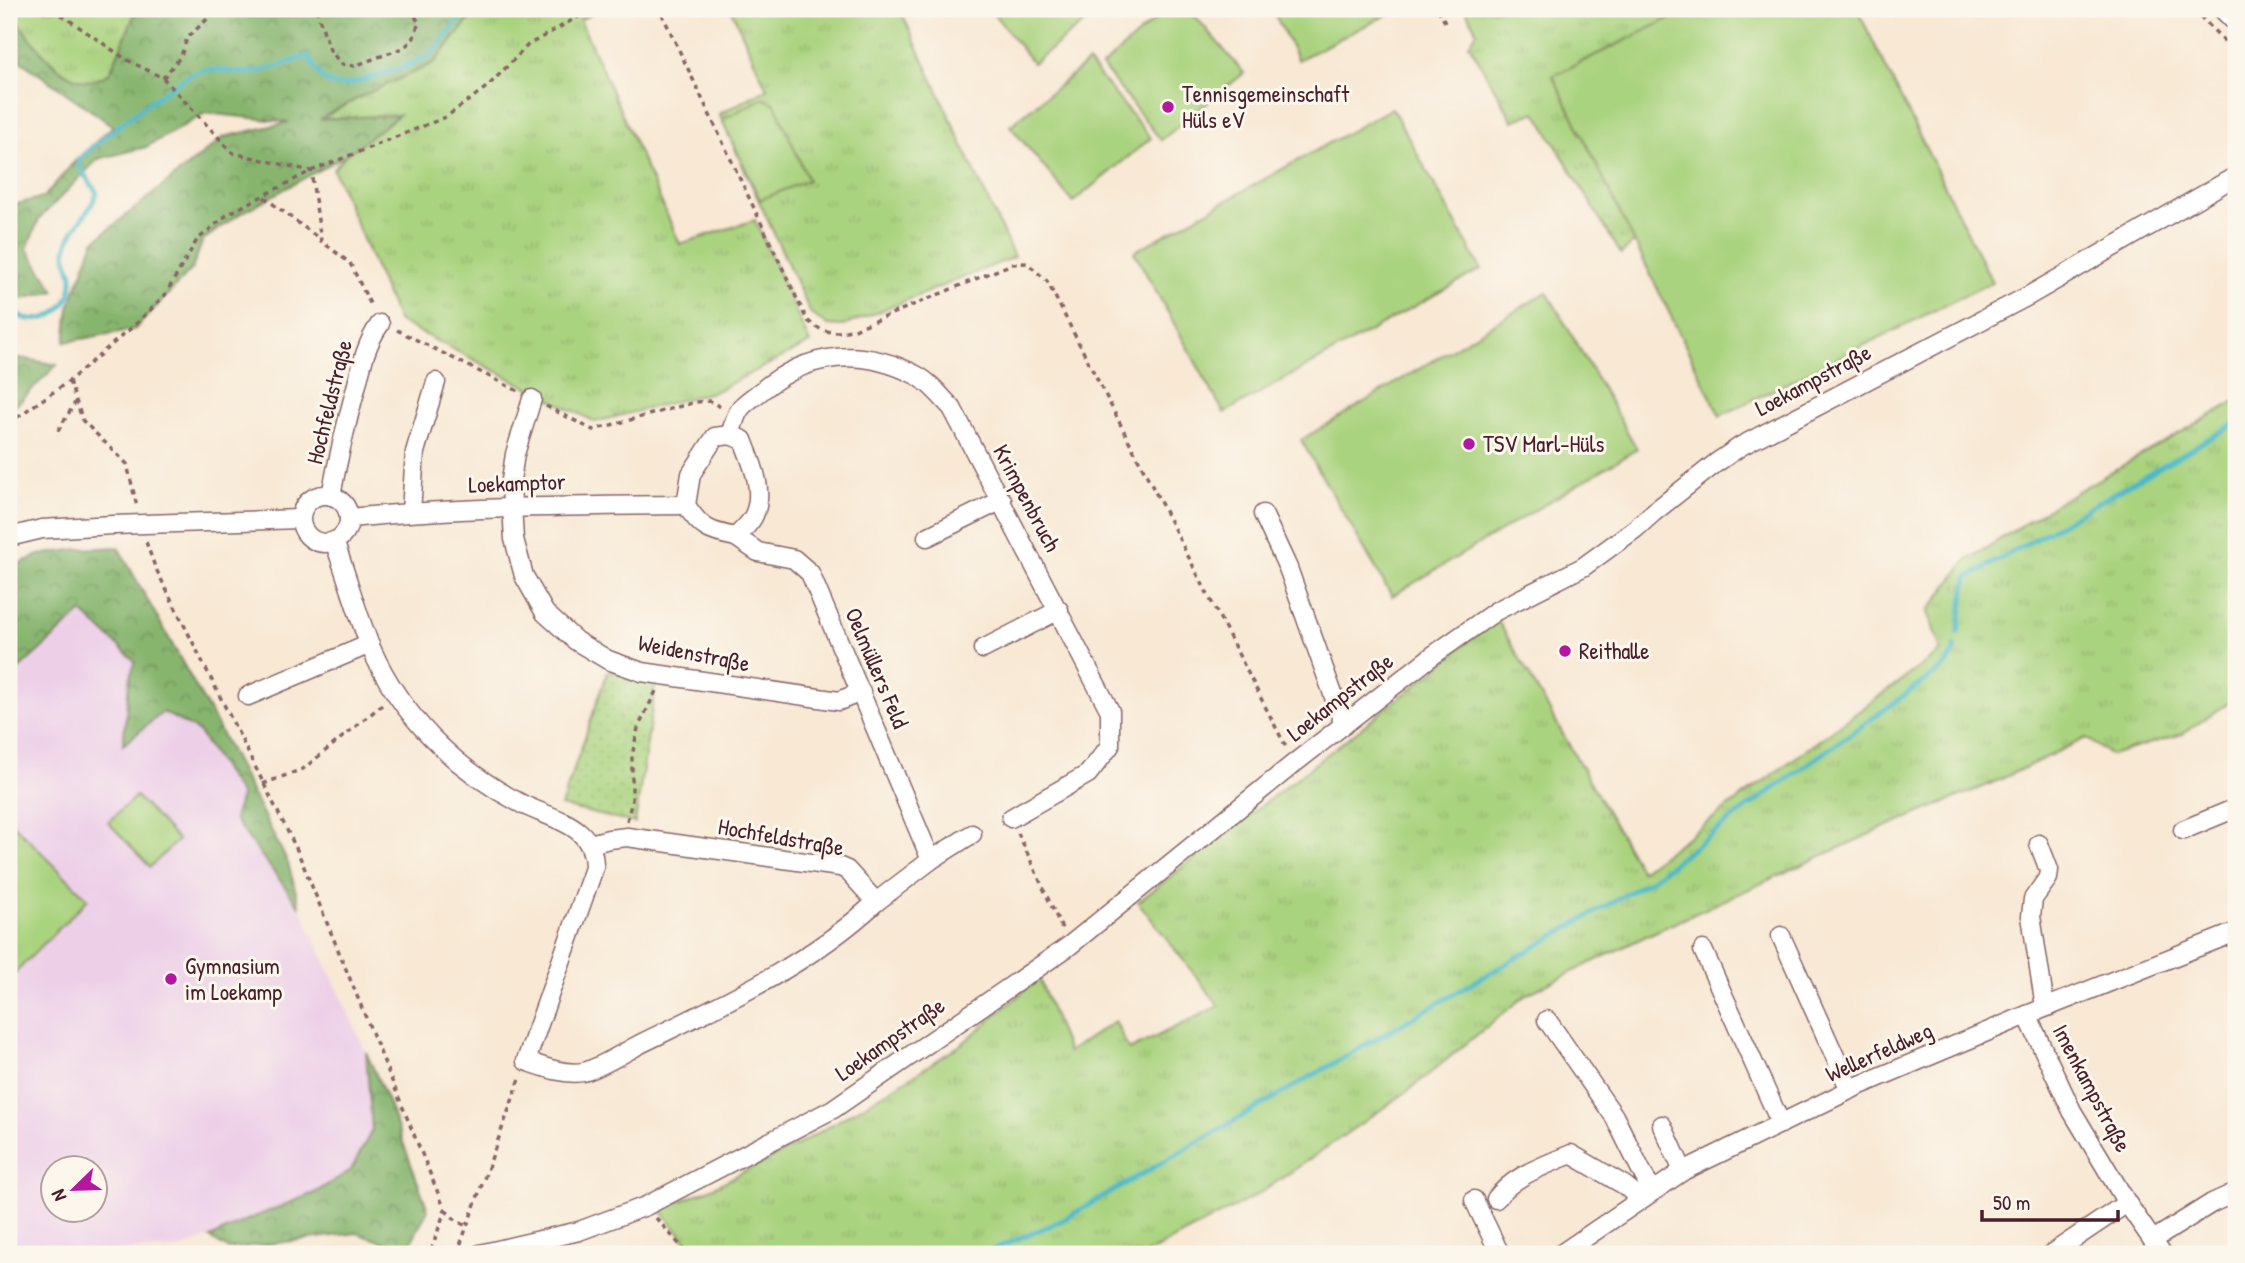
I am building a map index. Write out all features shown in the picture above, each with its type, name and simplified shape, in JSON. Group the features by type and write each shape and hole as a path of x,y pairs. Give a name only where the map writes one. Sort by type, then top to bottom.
{"street":[{"path":"2222,9 2236,23"},
{"name":"Loekampstraße","path":"480,1254 579,1231 646,1206 833,1109 1069,946 1432,656 1496,611 1583,567 1741,446 2030,295 2236,176"},
{"name":"Hochfeldstraße","path":"331,496 344,430 364,358 372,335 380,324"},
{"name":"Krimpenbruch","path":"730,435 740,408 776,379 802,365 831,358 857,356 887,363 919,376 953,408 1110,711 1110,746 1088,774 1011,818"},
{"path":"411,512 415,452 436,382"},
{"name":"Weidenstraße","path":"532,400 515,454 511,480 514,539 524,576 545,613 576,641 608,660 642,672 839,701 862,692"},
{"path":"730,435 743,440 754,467 758,493 754,516 736,537 712,532 696,522 686,506 691,474 715,438 730,435"},
{"path":"331,496 340,500 349,518 345,532 334,541 322,544 311,540 303,531 300,519 307,503 314,498 331,496"},
{"path":"927,537 1002,500"},
{"name":"Loekamptor","path":"349,518 512,506 686,506"},
{"path":"1263,514 1288,568 1344,725"},
{"path":"9,537 42,529 300,519"},
{"name":"Oelmüllers Feld","path":"736,537 758,552 794,559 810,573 931,860"},
{"path":"334,541 370,644 396,693 430,738 466,770 494,790 578,829 590,844 594,868 526,1061 550,1070 583,1072 715,1008 787,968 851,924 931,860 972,834"},
{"path":"983,649 1059,610"},
{"path":"248,696 370,644"},
{"path":"2183,830 2236,807"},
{"name":"Hochfeldstraße","path":"590,844 628,837 840,867 848,870 876,902"},
{"path":"2039,844 2049,870 2049,878 2033,899 2031,916 2045,1007"},
{"name":"Wellerfeldweg","path":"1561,1254 1684,1171 1850,1090 2045,1007 2236,932"},
{"path":"1781,936 1850,1090"},
{"path":"1703,950 1781,1124"},
{"name":"Imenkampstraße","path":"2027,1015 2072,1111 2127,1203 2157,1247"},
{"path":"1547,1020 1614,1116 1647,1195"},
{"path":"1662,1125 1684,1171"},
{"path":"1496,1199 1506,1186 1571,1154 1624,1185 1647,1195"},
{"path":"2157,1247 2211,1203 2236,1192"},
{"path":"1474,1200 1500,1254"},
{"path":"2051,1254 2127,1203"}],"path":[{"path":"52,9 127,60 163,78 233,153 311,171"},
{"path":"163,78 181,56 187,38 218,9"},
{"path":"316,9 330,50 341,64 354,66 403,48 413,40 419,22 409,9"},
{"path":"9,423 69,381 138,322 165,295 197,240 228,214 311,171 446,117 488,86 528,45 592,9"},
{"path":"653,9 662,14 807,320 817,329 835,334 855,329 1012,264 1027,263 1047,281 1294,764"},
{"path":"1438,9 1445,22"},
{"path":"2193,9 2236,53"},
{"path":"311,171 321,241"},
{"path":"264,197 350,263 380,324 405,332 593,430 696,402 709,401 737,417"},
{"path":"69,381 83,421 127,464 141,525 155,567 297,850 445,1210 467,1226"},
{"path":"58,431 76,401"},
{"path":"628,837 627,820 632,800 632,756 638,728 664,675"},
{"path":"263,784 303,769 396,693"},
{"path":"1011,818 1069,946"},
{"path":"457,1254 526,1061"},
{"path":"646,1206 688,1254"},
{"path":"430,1254 445,1210"}],"shaded area":[{"name":"Gymnasium im Loekamp","path":"82,612 135,661 129,682 124,744 163,712 198,731 241,796 234,819 300,907 366,1052 372,1130 351,1170 314,1193 182,1248 9,1254 9,678"}],"green space":[{"path":"9,9 137,9 110,73 90,81 67,74 55,65 35,44"},
{"path":"137,9 478,9 434,63 362,96 320,119 399,115 346,155 238,215 203,240 192,269 135,329 65,342 69,308 94,241 224,137 289,122 206,113 146,147 98,159 39,219 27,249 55,291 9,302 9,206 44,197 74,162 113,126 9,53 9,12 55,65 67,74 90,81 110,73"},
{"path":"477,9 601,9 580,20 680,244 755,220 810,343 716,391 595,422 398,321 333,169 346,155 398,115 318,120 362,96"},
{"path":"731,9 900,9 1014,257 843,326 828,325 811,314 719,114 767,89"},
{"path":"990,9 1102,9 1033,63"},
{"name":"Tennisgemeinschaft Hüls eV","path":"1167,9 1189,9 1244,73 1161,140 1102,66"},
{"path":"1272,9 1390,9 1392,12 1298,60"},
{"path":"1465,9 1689,9 1553,76 1635,241 1621,254 1536,112 1513,121 1469,44 1477,32"},
{"path":"1689,9 1857,9 1992,282 1720,416 1553,76"},
{"path":"1088,62 1151,138 1073,202 1010,126"},
{"path":"763,98 775,104 808,180 760,200 722,120"},
{"path":"1392,108 1481,269 1224,413 1134,252"},
{"name":"TSV Marl-Hüls","path":"1547,292 1637,449 1392,596 1301,440"},
{"path":"9,356 57,365 9,412"},
{"path":"2236,401 2236,698 2182,734 2111,755 2086,738 1999,780 1883,828 1648,935 1527,994 1408,1091 1259,1194 1146,1254 696,1254 660,1209 710,1189 799,1144 900,1084 962,1044 1039,978 1068,1052 1115,1021 1129,1050 1219,1006 1138,902 1439,667 1496,617 1641,871 1941,651 1928,612 1966,561 2057,503"},
{"path":"118,547 216,723 288,863 300,907 234,819 241,796 198,731 163,712 123,745 129,682 135,661 82,612 9,678 9,568 39,555"},
{"path":"608,671 656,682 635,823 561,806"},
{"path":"136,796 178,840 150,867 108,822"},
{"path":"9,820 88,899 9,979"},
{"path":"366,1052 388,1102 428,1210 407,1250 357,1233 228,1249 210,1238 314,1193 351,1170 372,1130"}],"waterway":[{"path":"9,309 23,318 46,318 66,302 72,285 66,253 68,242 97,193 80,168 79,160 120,125 178,83 202,70 256,72 308,56 327,82 344,85 399,68 429,55 468,9"},
{"path":"1958,633 1967,578 2236,423"},
{"path":"982,1254 1061,1221 1649,881 1944,667 1955,646"}],"place":[{"name":"Tennisgemeinschaft Hüls eV","path":"1168,107"},
{"name":"TSV Marl-Hüls","path":"1469,444"},
{"name":"Reithalle","path":"1565,651"},
{"name":"Gymnasium im Loekamp","path":"171,979"}]}
